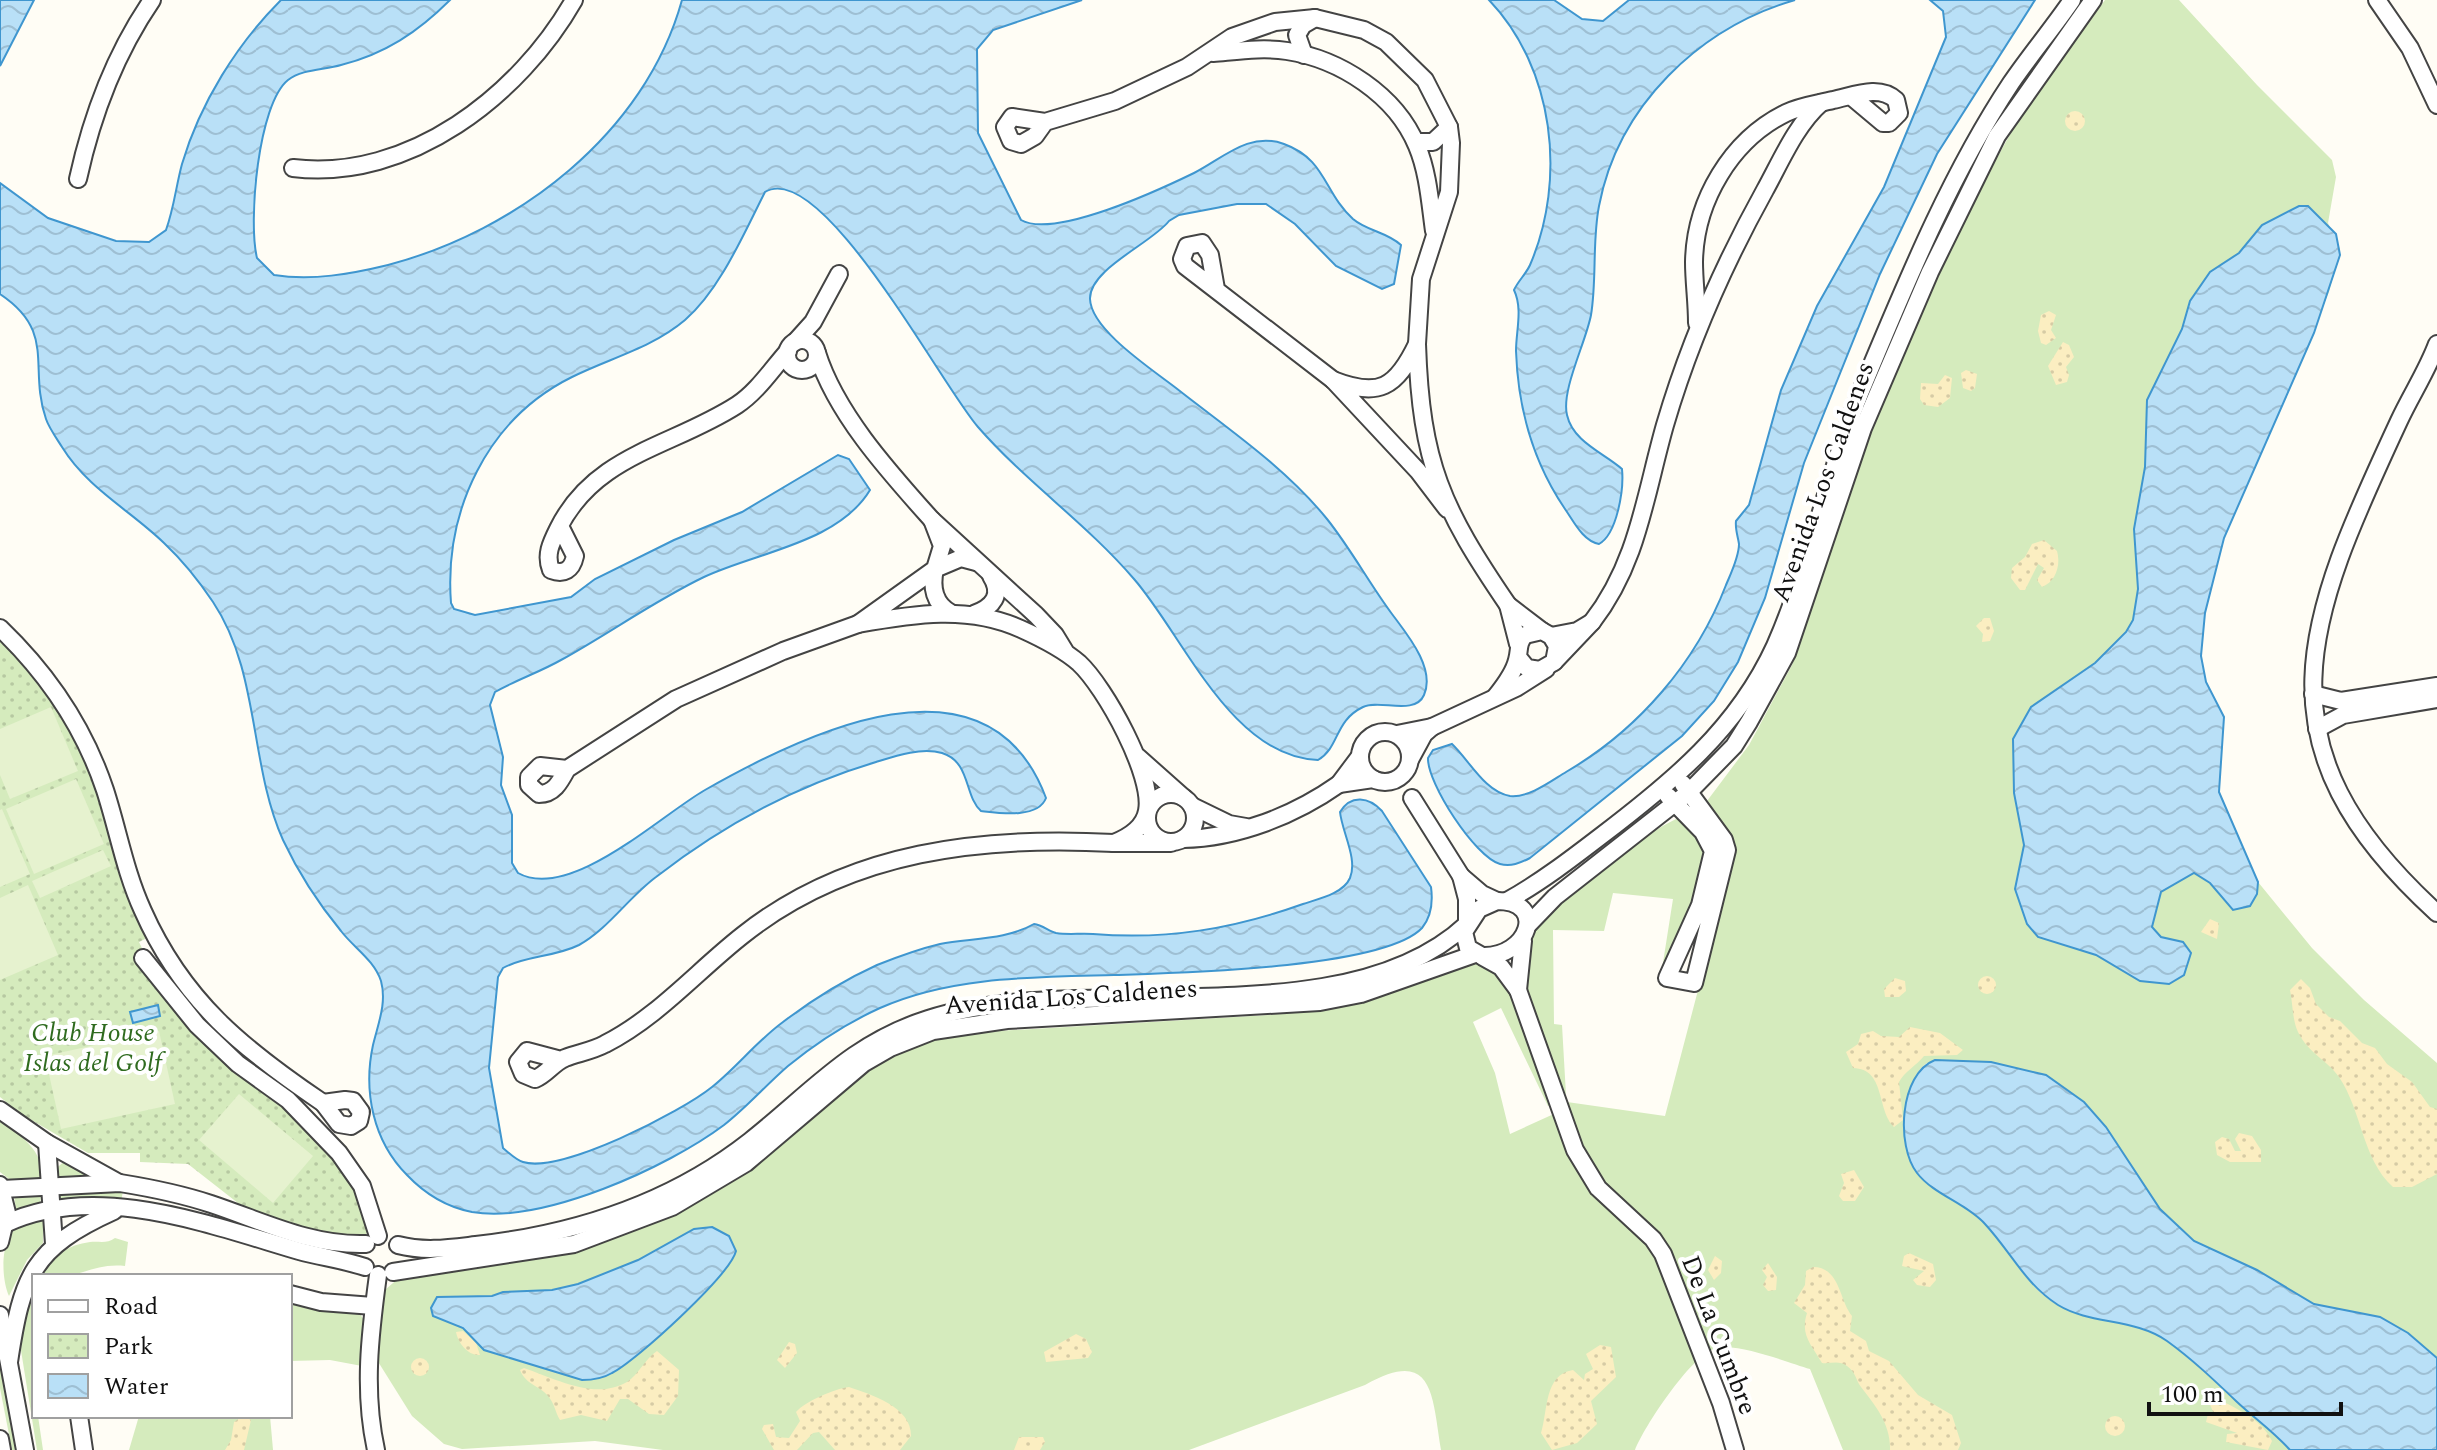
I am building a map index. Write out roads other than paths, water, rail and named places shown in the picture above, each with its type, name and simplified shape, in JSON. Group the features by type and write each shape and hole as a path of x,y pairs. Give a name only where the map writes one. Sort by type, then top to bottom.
{"street":[{"path":"78,179 88,135 111,73 152,0"},
{"path":"293,168 345,168 390,156 446,130 489,101 522,72 574,0"},
{"name":"Avenida Los Caldenes","path":"1502,901 1545,879 1661,789 1713,742 1736,714 1774,647 1859,396 1954,182 2011,84 2072,0"},
{"name":"Avenida Los Caldenes","path":"1529,924 1555,897 1689,792 1734,746 1771,684 1796,628 1863,428 1930,272 1997,136 2093,0"},
{"path":"2377,0 2410,48 2437,105"},
{"path":"1304,55 1297,35 1303,25 1315,18"},
{"path":"1045,122 1115,101 1211,53 1251,28 1315,18 1364,30 1404,56 1425,80 1449,127 1452,158 1449,192 1421,279 1417,344 1424,430 1434,474 1447,509"},
{"path":"1211,53 1266,50 1304,55 1341,68 1372,87 1388,103 1416,142 1424,164 1434,231"},
{"path":"1696,332 1694,260 1697,231 1717,179 1733,156 1768,123 1787,112 1852,97"},
{"path":"561,1060 603,1046 625,1033 659,1010 745,933 798,900 851,876 915,854 989,841 1114,843 1177,841 1232,834 1297,809 1339,784 1360,756 1366,740 1373,735 1432,727 1516,688 1550,665 1612,597 1638,536 1665,424 1696,332 1748,221 1806,120 1821,103"},
{"path":"1416,142 1433,142 1449,127"},
{"path":"560,526 573,502 603,472 691,432 739,404 813,322 839,274"},
{"path":"1216,289 1333,380 1372,421 1447,509 1508,605 1518,651 1527,668 1550,665"},
{"path":"813,322 816,350 828,379 862,433 932,520 1046,625 1066,653"},
{"path":"791,346 804,340 816,350"},
{"path":"1333,380 1374,390 1393,382 1402,374 1417,344"},
{"path":"791,346 788,360 800,369 828,379"},
{"path":"767,375 812,366 816,350"},
{"path":"2433,362 2400,418 2327,589 2314,649 2313,694 2317,729 2334,780 2363,834 2384,862 2437,913"},
{"path":"1393,382 1404,382 1419,396"},
{"path":"1372,421 1368,405 1374,390"},
{"path":"1394,446 1414,442 1424,430"},
{"path":"932,520 942,546 935,569 934,592 944,609 951,613"},
{"path":"858,624 935,569 961,558 976,562"},
{"path":"974,614 992,606 996,600 997,585 991,576"},
{"path":"1508,605 1546,634 1557,652 1550,665"},
{"path":"567,769 676,699 783,651 858,624 951,613 974,614 1019,627 1081,665 1101,693 1134,754 1149,792 1147,811 1151,833 1177,841"},
{"path":"1496,696 1525,635 1577,631 1592,622"},
{"path":"0,628 35,665 74,719 105,790 143,913 179,976 201,1006 236,1041 323,1103"},
{"path":"2317,729 2342,708 2417,695 2437,686"},
{"path":"2313,694 2342,708"},
{"path":"2417,695 2437,699"},
{"path":"1339,784 1398,779 1424,734 1432,727"},
{"path":"1397,734 1407,744 1412,798 1461,876 1482,894 1523,910 1529,924 1523,941 1518,990"},
{"path":"1134,754 1188,802 1193,828 1177,841"},
{"path":"1360,756 1363,770 1412,798"},
{"path":"1661,789 1703,832 1713,851 1700,905 1667,978 1694,983 1727,850 1677,776"},
{"path":"1114,843 1136,830 1147,811 1162,795 1188,802 1229,824 1248,827"},
{"path":"1461,876 1467,899 1464,940 1478,955 1501,967 1518,990"},
{"path":"1467,924 1479,909 1502,901"},
{"name":"Avenida Los Caldenes","path":"398,1245 431,1249 542,1236 642,1204 710,1170 770,1125 832,1069 873,1041 931,1018 985,1006 1251,994 1321,986 1417,960 1435,951 1467,924"},
{"path":"1687,934 1705,941"},
{"path":"1478,955 1508,952 1523,941"},
{"name":"Avenida Los Caldenes","path":"2,1233 52,1209 122,1208 226,1228 379,1272 574,1244 672,1207 746,1163 864,1063 890,1048 933,1031 1007,1020 1320,1002 1361,994 1478,955"},
{"path":"143,958 197,1025 238,1064 288,1100 339,1153 362,1186 372,1240 362,1255 379,1272"},
{"name":"De La Cumbre","path":"1518,990 1575,1150 1587,1172 1598,1188 1653,1239 1674,1276 1735,1450"},
{"path":"0,1110 47,1143 120,1183"},
{"path":"47,1143 54,1244"},
{"path":"2,1233 6,1203 1,1187 120,1183 188,1197 275,1229 348,1245 389,1238 398,1245 401,1263 379,1272"},
{"path":"33,1274 54,1244 79,1227 122,1208"},
{"path":"376,1450 368,1399 373,1306 379,1272"},
{"path":"9,1362 18,1305 32,1275"},
{"path":"292,1295 321,1302 373,1306"},
{"path":"0,1315 25,1450"},
{"path":"79,1418 84,1450"},
{"path":"0,1439 2,1450"}],"water":[{"path":"0,0 34,0 0,66"},
{"path":"281,0 450,0 413,32 386,48 334,67 300,74 288,80 278,93 263,137 254,218 257,258 274,275 331,276 388,265 436,249 483,228 528,202 570,170 607,134 639,93 664,48 682,0 1082,0 993,30 977,49 978,133 1021,220 1036,224 1057,223 1107,210 1178,181 1236,148 1271,141 1298,150 1308,158 1353,219 1401,245 1394,284 1382,289 1336,266 1295,224 1266,204 1237,204 1179,215 1169,221 1110,267 1092,288 1090,299 1101,323 1125,348 1255,449 1311,500 1344,542 1418,652 1427,685 1419,701 1405,706 1363,707 1347,719 1330,748 1318,760 1287,754 1259,738 1234,716 1134,579 978,427 880,282 848,241 817,209 789,191 765,192 720,277 698,308 685,320 645,345 572,377 542,395 516,417 477,471 455,535 451,603 454,609 475,615 571,597 595,579 674,540 742,512 838,455 849,459 870,490 856,508 817,534 704,577 561,660 495,692 490,705 503,757 501,785 512,815 512,863 518,873 539,879 563,876 588,866 614,852 705,790 746,768 792,745 891,714 939,712 982,723 1019,751 1046,798 1042,805 1027,812 981,811 972,797 963,771 951,757 926,751 883,760 788,795 707,840 656,877 579,945 503,968 498,977 489,1068 503,1148 510,1154 523,1162 564,1159 649,1125 712,1087 774,1029 817,998 865,971 916,951 940,944 1000,936 1034,924 1065,934 1147,935 1200,931 1277,913 1330,895 1347,884 1352,871 1351,854 1340,812 1355,800 1366,800 1382,811 1431,887 1431,909 1422,928 1400,942 1323,960 1228,970 995,980 907,997 880,1008 820,1042 788,1066 724,1125 700,1141 604,1189 568,1201 501,1213 462,1210 436,1199 421,1188 395,1162 386,1147 370,1097 370,1062 382,1005 381,981 374,967 316,898 283,840 264,781 247,688 228,629 208,594 177,556 72,462 47,422 41,400 38,351 29,322 18,308 0,294 0,183 48,218 116,241 149,242 166,230 182,164 210,97 235,55"},
{"path":"1489,0 1554,0 1582,19 1603,21 1629,0 1795,0 1727,30 1696,51 1668,76 1644,104 1624,136 1609,170 1597,220 1591,315 1566,405 1570,424 1582,440 1622,469 1622,488 1615,521 1599,544 1579,530 1554,491 1536,454 1524,414 1517,373 1519,312 1514,290 1530,265 1542,232 1548,197 1548,126 1528,58 1511,27"},
{"path":"1930,0 2035,0 1937,154 1880,274 1804,463 1765,598 1738,662 1714,701 1682,736 1530,858 1512,865 1500,864 1478,848 1454,818 1435,784 1428,758 1433,750 1452,744 1493,788 1510,796 1525,794 1554,780 1617,736 1662,692 1681,667 1713,614 1738,554 1736,521 1749,505 1781,390 1817,306 1884,187 1946,37 1943,11"},
{"path":"2299,206 2308,206 2336,234 2340,255 2314,333 2224,538 2205,613 2201,656 2206,682 2224,717 2219,792 2258,882 2257,894 2250,906 2233,910 2210,883 2194,873 2161,892 2152,927 2161,937 2183,942 2191,953 2184,975 2169,984 2140,981 2096,955 2038,937 2027,924 2015,889 2024,845 2014,793 2013,739 2031,707 2095,663 2126,632 2133,620 2138,589 2134,529 2145,467 2147,400 2182,329 2190,301 2210,272 2239,253 2262,225"},
{"path":"158,1005 160,1016 133,1023 130,1012"},
{"path":"1935,1060 1991,1062 2046,1075 2084,1102 2106,1127 2160,1209 2194,1241 2257,1270 2314,1304 2380,1317 2408,1333 2437,1358 2437,1450 2290,1450 2167,1341 2141,1328 2084,1316 2046,1297 1985,1224 1924,1181 1910,1161 1904,1129 1908,1095 1923,1068"},
{"path":"712,1227 729,1236 736,1251 730,1263 660,1335 624,1365 601,1378 582,1380 484,1350 463,1328 433,1316 431,1308 437,1297 492,1296 503,1292 552,1290 578,1284 638,1260 694,1229"}],"park label":[{"name":"Club House Islas del Golf","path":"93,1048"}]}
